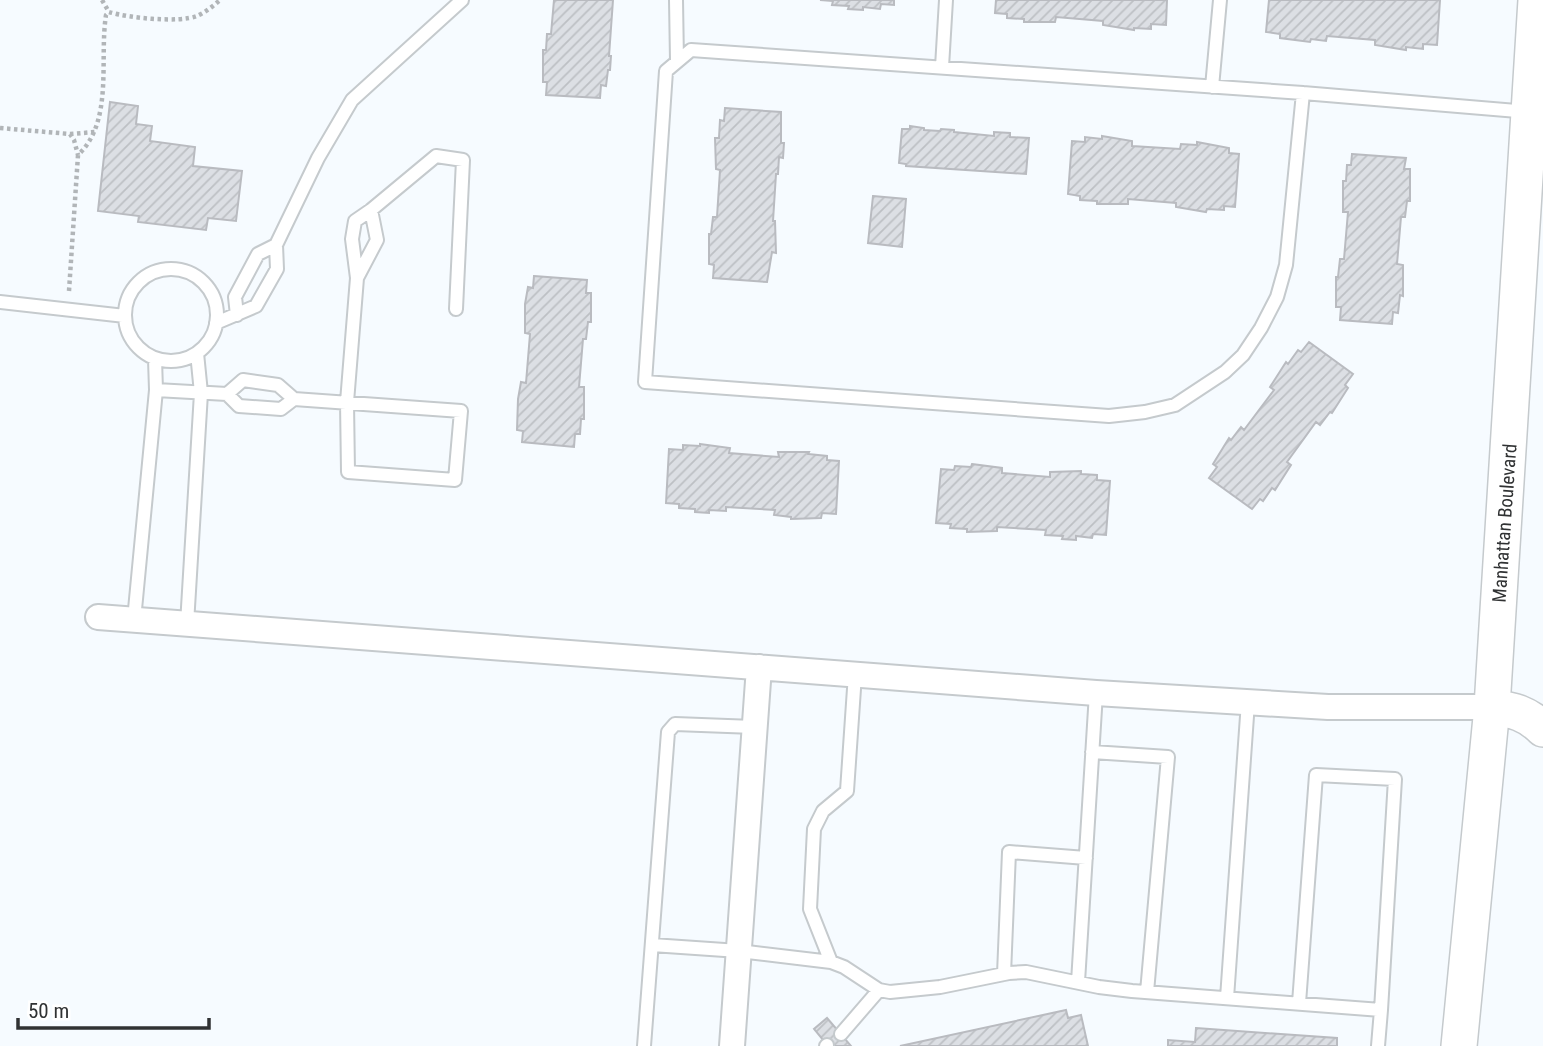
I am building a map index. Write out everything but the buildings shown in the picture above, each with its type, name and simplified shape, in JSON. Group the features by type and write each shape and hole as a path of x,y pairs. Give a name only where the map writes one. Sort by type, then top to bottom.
{"street":[{"name":"Manhattan Boulevard","path":"1460,1046 1492,707 1536,0"},
{"path":"98,617 1096,693 1328,707 1492,707 1518,711 1533,719 1543,729"},
{"path":"732,1046 759,667"},
{"path":"1479,846 1490,875 1480,1046"}],"lane":[{"path":"216,323 256,306 277,269 276,245 318,158 352,100 462,0"},
{"path":"676,0 677,61"},
{"path":"942,67 946,0"},
{"path":"1212,87 1220,0"},
{"path":"1303,93 1286,265 1277,297 1243,355 1225,372 1175,405 1109,416 645,382 666,71 691,50 1303,93 1528,112"},
{"path":"227,394 243,380 278,385 294,399 347,402 461,411 455,480 348,472 347,402 357,278 352,239 355,221 436,156 463,160 456,309"},
{"path":"357,278 377,240 371,210"},
{"path":"237,315 235,297 258,254 276,245"},
{"path":"181,271 194,276 213,296 216,323 206,345 197,353 170,361 155,359 143,352 127,330 127,302 142,280 154,273 181,271"},
{"path":"0,302 125,316"},
{"path":"187,624 201,393 197,353"},
{"path":"134,620 156,390 155,359"},
{"path":"156,390 227,394 239,406 260,408 281,409 294,399"},
{"path":"831,962 810,909 814,829 823,811 847,791 855,674"},
{"path":"1078,982 1096,693"},
{"path":"1227,998 1248,702"},
{"path":"644,1046 668,733 675,724 754,727"},
{"path":"1092,752 1168,757 1147,992"},
{"path":"1299,1003 1316,775 1395,779 1378,1046"},
{"path":"1003,974 1009,852 1086,858"},
{"path":"652,945 739,950 831,962 844,967 879,990 890,992 940,987 1026,972 1098,987 1381,1010"},
{"path":"841,1034 879,990"}],"path":[{"path":"78,155 88,146 96,132 106,19 109,12 103,0"},
{"path":"109,12 180,19 195,17 220,0"},
{"path":"0,128 70,134 96,132"},
{"path":"67,310 78,155 70,134"}]}
